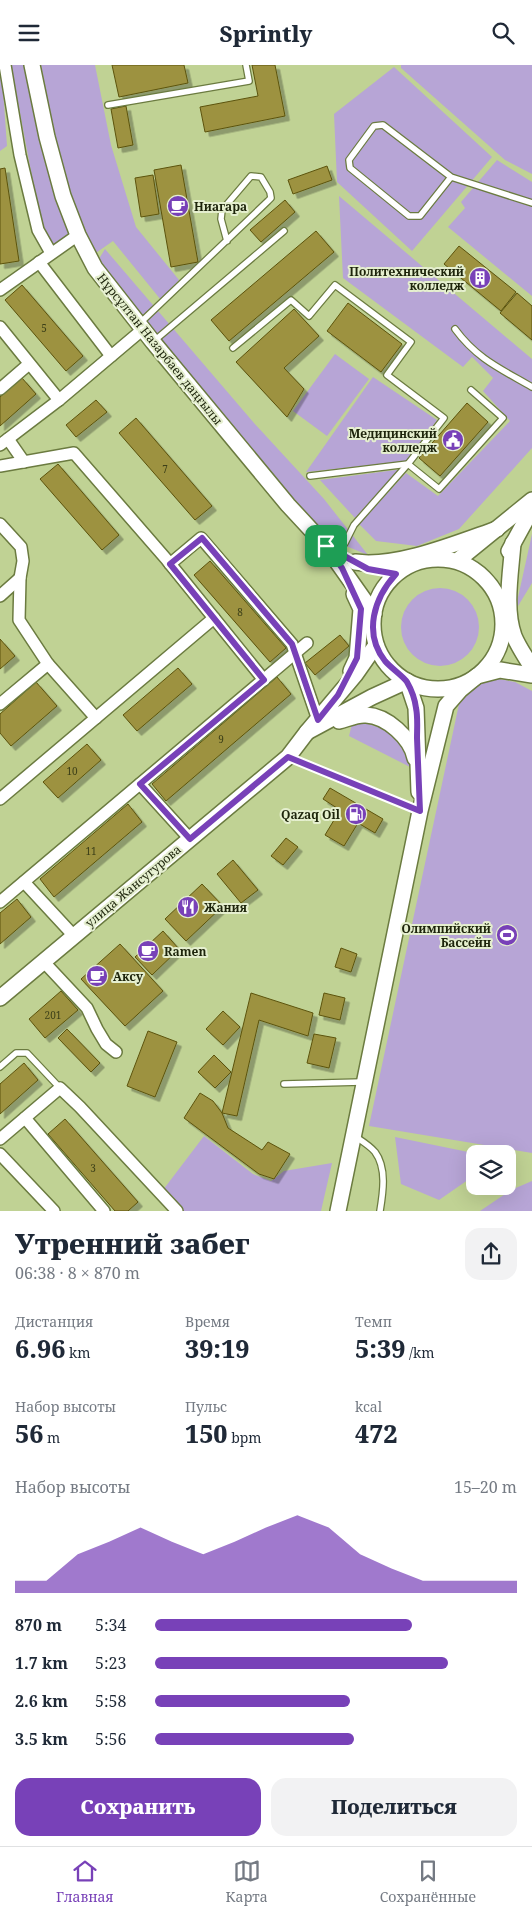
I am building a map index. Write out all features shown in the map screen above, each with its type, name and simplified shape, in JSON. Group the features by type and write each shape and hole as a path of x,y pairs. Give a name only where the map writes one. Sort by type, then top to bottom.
{"main road":[{"name":"Нұрсұлтан Назарбаев даңғылы","path":"32,65 63,196 78,235 95,268 153,342 288,505 348,565"},
{"path":"457,561 532,500"},
{"path":"498,596 501,566 532,509"},
{"path":"348,565 396,560 497,529"},
{"path":"514,543 508,596 510,615 514,635 530,670"},
{"path":"338,1211 420,811 446,706 460,690 477,676 491,662 500,644 503,620 503,612 498,596 487,581 474,569 457,561 436,559 414,563 396,574 382,593 374,614 373,629 376,645 383,659 407,681 424,687 443,689 461,685 477,676 500,669 530,670"},
{"path":"348,565 396,574"},
{"path":"348,565 374,614"},
{"path":"338,695 357,658 361,609 348,565"},
{"path":"500,644 530,670"},
{"name":"улица Жансугурова","path":"0,997 288,757 315,726 376,645"},
{"path":"444,718 463,690 484,677 530,670"},
{"path":"407,681 416,708 420,811"},
{"name":"улица Жансугурова","path":"315,726 407,681"},
{"path":"315,726 365,715 379,718 407,739 414,751 418,770"}],"street":[{"path":"5,65 20,155 38,230 51,253"},
{"path":"0,290 78,235"},
{"path":"39,262 111,356"},
{"path":"0,327 58,400"},
{"path":"24,462 4,442 111,356 141,327"},
{"path":"0,389 29,364"},
{"path":"0,465 74,453 170,564 264,680"},
{"path":"0,525 21,547 23,561 20,577 19,620 48,663 96,718"},
{"path":"170,564 202,538 292,644 315,726"},
{"path":"0,596 20,577"},
{"path":"0,799 214,618"},
{"path":"0,902 307,643"},
{"path":"0,704 48,663"},
{"path":"140,784 190,839"},
{"path":"24,882 74,936"},
{"path":"43,961 87,1008 106,1044 116,1052"},
{"path":"0,1139 60,1088 177,1211"},
{"path":"25,1118 104,1211"},
{"path":"0,1154 54,1211"}],"lane":[{"path":"108,105 250,81 246,65"},
{"path":"451,177 420,216 409,216 350,168 349,160 374,126 383,125 451,177 532,203"},
{"path":"141,327 271,198 270,192 261,177 251,176 222,210 221,219 227,241"},
{"path":"153,342 284,231"},
{"path":"233,348 290,300 309,316 335,285 411,342 387,375 444,418 408,464 354,525 346,543 332,549"},
{"path":"455,329 466,344 490,363 532,387"},
{"path":"310,476 408,464 440,489 503,419 471,390"},
{"path":"288,757 420,811"},
{"path":"0,1067 16,1053 27,1053 60,1088"},
{"path":"284,1084 364,1082"},
{"path":"354,1135 375,1152 382,1167 383,1193 380,1211"}],"shaded area":[{"path":"11,65 29,65 75,233 51,248 42,230"},
{"path":"41,65 95,65 111,145 136,227 179,280 161,300 113,241 93,255 66,193"},
{"path":"401,65 532,65 532,174 505,160 401,68"},
{"path":"394,67 492,157 412,251 337,182 334,114"},
{"path":"2,76 7,146 0,151 0,77"},
{"path":"497,160 532,182 532,296 448,227 465,208 461,202"},
{"path":"339,196 532,359 532,448 459,529 417,546 376,541 359,524 406,473 438,496 510,421 483,391 493,378 472,357 463,367 343,278"},
{"path":"105,249 254,423 324,499 368,555 324,537 97,262"},
{"path":"335,354 369,379 327,436 293,411"},
{"path":"373,377 437,420 410,461 306,472"},
{"path":"403,469 355,518 320,480"},
{"path":"532,534 532,583 515,611"},
{"path":"432,588 448,588 462,594 473,605 479,619 479,635 473,649 462,660 448,666 432,666 418,660 407,649 401,635 401,619 407,605 418,594"},
{"path":"493,678 515,682 532,691 532,1153 516,1150 516,1145 484,1145 369,1126 459,704 477,684"},
{"path":"352,724 368,724 385,729 400,737 412,754 412,768 349,736"},
{"path":"204,1136 253,1174 271,1181 284,1171 332,1163 321,1211 180,1211 163,1190"},
{"path":"395,1137 466,1152 466,1181 439,1200 401,1184"},
{"path":"532,1181 532,1211 480,1211 504,1195 516,1195 516,1188"}],"building":[{"path":"112,65 184,65 188,83 119,97"},
{"path":"252,65 275,65 285,116 205,132 200,107 258,96"},
{"path":"126,106 133,145 118,148 111,109"},
{"path":"181,165 198,262 171,267 154,170"},
{"path":"327,166 332,180 293,194 288,180"},
{"path":"5,168 19,261 0,264 0,169"},
{"path":"153,175 159,214 141,217 135,178"},
{"path":"285,200 295,212 261,242 250,230"},
{"path":"316,231 334,252 229,341 211,320"},
{"name":"Политехнический колледж","path":"459,246 516,292 501,311 444,264"},
{"path":"22,285 83,356 66,371 5,300"},
{"path":"517,293 532,306 532,340 500,313"},
{"path":"348,303 402,344 381,372 327,331"},
{"path":"294,309 319,336 284,368 304,389 287,417 236,362"},
{"path":"22,378 36,394 0,426 0,397"},
{"path":"96,400 107,412 76,437 66,425"},
{"name":"Медицинский колледж","path":"467,403 488,422 440,476 419,458"},
{"path":"136,418 212,506 195,520 119,433"},
{"path":"58,464 119,535 102,550 40,479"},
{"path":"210,561 286,648 270,662 194,575"},
{"path":"340,635 349,646 315,675 305,663"},
{"path":"0,639 15,656 0,669"},
{"path":"178,668 192,684 137,731 123,715"},
{"path":"277,677 291,694 166,801 152,784"},
{"path":"36,682 57,706 11,746 0,733 0,714"},
{"path":"87,744 101,760 58,798 43,782"},
{"name":"Qazaq Oil","path":"330,788 383,819 375,833 358,823 344,846 325,835 340,810 323,799"},
{"path":"128,804 142,822 54,897 40,879"},
{"path":"286,838 298,847 283,865 271,856"},
{"path":"233,860 258,890 241,903 217,874"},
{"path":"202,884 223,906 186,941 165,919"},
{"path":"17,899 31,917 0,944 0,913"},
{"path":"163,931 179,949 152,975 135,957"},
{"path":"120,944 163,991 125,1026 81,979"},
{"path":"341,948 357,954 351,972 335,967"},
{"path":"61,991 78,1010 45,1038 29,1019"},
{"path":"251,993 313,1013 308,1036 259,1020 237,1116 222,1113"},
{"path":"324,993 345,998 340,1020 319,1015"},
{"path":"223,1011 240,1027 223,1045 206,1029"},
{"path":"67,1029 100,1063 91,1072 58,1038"},
{"path":"148,1031 177,1042 155,1097 127,1086"},
{"path":"314,1034 336,1038 329,1068 307,1063"},
{"path":"214,1055 231,1072 215,1088 198,1072"},
{"path":"24,1063 38,1080 0,1114 0,1084"},
{"path":"200,1093 213,1101 222,1113 228,1128 262,1150 268,1142 290,1154 274,1179 259,1174 184,1118"},
{"path":"65,1119 138,1202 128,1211 115,1211 48,1134"}],"place":[{"name":"Ниагара","path":"178,206"},
{"name":"Политехнический колледж","path":"480,278"},
{"name":"Медицинский колледж","path":"453,440"},
{"name":"Qazaq Oil","path":"356,814"},
{"name":"Жания","path":"188,907"},
{"name":"Олимпийский Бассейн","path":"507,935"},
{"name":"Ramen","path":"148,951"},
{"name":"Аксу","path":"97,976"}],"route":[{"path":"202,538 292,644 318,720 338,695 357,658 361,609 342,568 326,546 368,569 396,574 378,599 373,629 376,645 383,659 407,681 416,708 420,811 288,757 190,839 140,784 264,680 170,564 202,538"}]}
